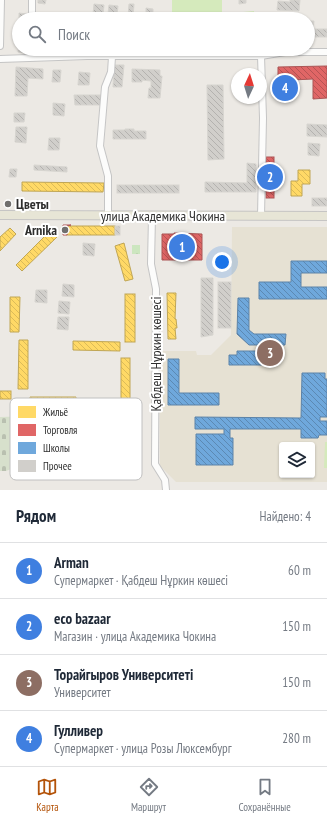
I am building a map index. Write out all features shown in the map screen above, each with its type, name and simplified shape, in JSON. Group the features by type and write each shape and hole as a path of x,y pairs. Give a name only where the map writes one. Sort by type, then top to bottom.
{"main road":[{"name":"улица Академика Чокина","path":"0,215 327,216"}],"street":[{"path":"0,46 1,0"},
{"path":"32,0 32,12"},
{"path":"315,52 327,52"},
{"path":"0,59 87,56 261,56 263,118 260,216"},
{"path":"108,216 108,176 100,146 105,87 111,72 112,57"},
{"name":"Қабдеш Нұркин көшесі","path":"152,216 151,264 156,289 155,464 165,480 166,490"}],"shaded area":[{"path":"232,227 327,227 327,482 176,482 160,466 159,351 196,351 197,355 211,355 231,335"}],"green space":[{"path":"172,0 222,0 222,12 172,12"},
{"path":"132,245 140,245 140,254 132,254"},
{"path":"0,417 10,417 10,469 6,471 0,471"},
{"path":"325,442 327,442 327,468 324,468"}],"building: Жильё":[{"path":"298,170 310,170 310,184 302,184 302,196 291,196 291,181 298,181"},
{"path":"22,182 104,183 103,192 22,191"},
{"path":"67,226 115,226 115,235 67,235"},
{"path":"10,228 16,234 0,251 0,237"},
{"path":"50,231 57,237 22,271 16,265"},
{"path":"124,243 133,279 125,281 115,246"},
{"path":"167,293 176,293 176,339 168,339"},
{"path":"125,294 135,294 135,342 125,342"},
{"path":"10,297 20,297 19,332 10,332"},
{"path":"19,340 28,340 28,389 18,389"},
{"path":"73,341 120,342 120,351 73,350"},
{"path":"121,358 130,358 130,398 121,398"},
{"path":"0,391 11,391 10,399 0,399"},
{"path":"30,397 76,397 76,398"}],"building: Торговля":[{"path":"327,66 327,98 313,99 313,79 292,80 292,96 278,96 278,67"},
{"path":"266,157 274,157 274,198 266,198"},
{"name":"Arnika","path":"63,225 71,225 67,226 67,235 63,235"},
{"path":"162,234 202,234 202,260 162,260"}],"building: Школы":[{"path":"291,261 327,261 327,273 301,273 301,287 327,287 327,299 259,299 259,282 291,282"},
{"path":"238,298 249,298 249,330 254,334 286,334 285,345 249,345 237,334"},
{"path":"237,351 270,351 270,355 280,355 280,362 277,365 229,365 229,355 237,355"},
{"path":"168,359 179,359 179,393 219,393 219,405 168,405"},
{"path":"302,373 325,373 325,379 327,379 327,417 320,417 320,421 327,421 327,435 319,435 318,438 301,438 301,429 230,429 230,438 233,438 233,465 196,465 196,434 224,434 224,429 195,429 195,417 301,418"}],"building: Прочее":[{"path":"38,0 46,0 45,4 38,3"},
{"path":"239,0 246,0 246,3 239,4"},
{"path":"290,0 300,0 299,11 277,10 278,1 290,2"},
{"path":"94,4 104,5 103,12 93,12"},
{"path":"129,4 134,4 133,12 128,12"},
{"path":"109,5 118,6 117,12 108,12"},
{"path":"146,8 153,9 153,12 146,12"},
{"path":"315,29 327,29 327,37 315,37"},
{"path":"114,65 124,65 122,87 113,87"},
{"path":"16,67 43,69 43,79 28,78 27,96 15,96"},
{"path":"132,69 160,70 160,76 162,76 160,98 148,98 149,88 151,88 151,81 142,80 142,82 132,82"},
{"path":"53,70 61,70 60,82 52,82"},
{"path":"79,72 90,73 89,85 78,85"},
{"path":"207,85 223,85 224,159 208,160"},
{"path":"74,95 101,95 101,105 75,105"},
{"path":"53,103 65,104 64,116 53,115"},
{"path":"14,113 25,113 24,122 14,122"},
{"path":"307,124 327,125 327,137 307,136"},
{"path":"16,127 27,127 26,143 15,142"},
{"path":"125,129 146,131 146,139 113,139 113,130"},
{"path":"49,138 60,138 59,150 48,150"},
{"path":"308,143 320,144 319,156 308,155"},
{"path":"247,163 256,164 256,192 205,192 205,182 247,183"},
{"path":"34,165 67,167 67,172 34,170"},
{"path":"10,169 17,169 16,177 9,177"},
{"path":"117,185 179,185 179,193 117,193"},
{"path":"312,198 327,198 327,206 312,206"},
{"path":"115,226 120,226 120,235 115,235"},
{"path":"83,243 95,244 94,256 83,255"},
{"path":"201,278 213,278 213,335 201,337"},
{"path":"218,282 231,282 231,328 218,328"},
{"path":"63,284 74,285 74,297 62,296"},
{"path":"36,290 47,290 47,303 35,302"},
{"path":"59,301 70,302 69,314 58,313"},
{"path":"58,317 69,317 68,330 57,329"}],"place":[{"name":"Гулливер","path":"285,88"},
{"name":"eco bazaar","path":"270,177"},
{"name":"Цветы","path":"8,204"},
{"name":"Arnika","path":"65,230"},
{"name":"Arman","path":"182,247"},
{"name":"Торайгыров Университеті","path":"270,353"}]}
